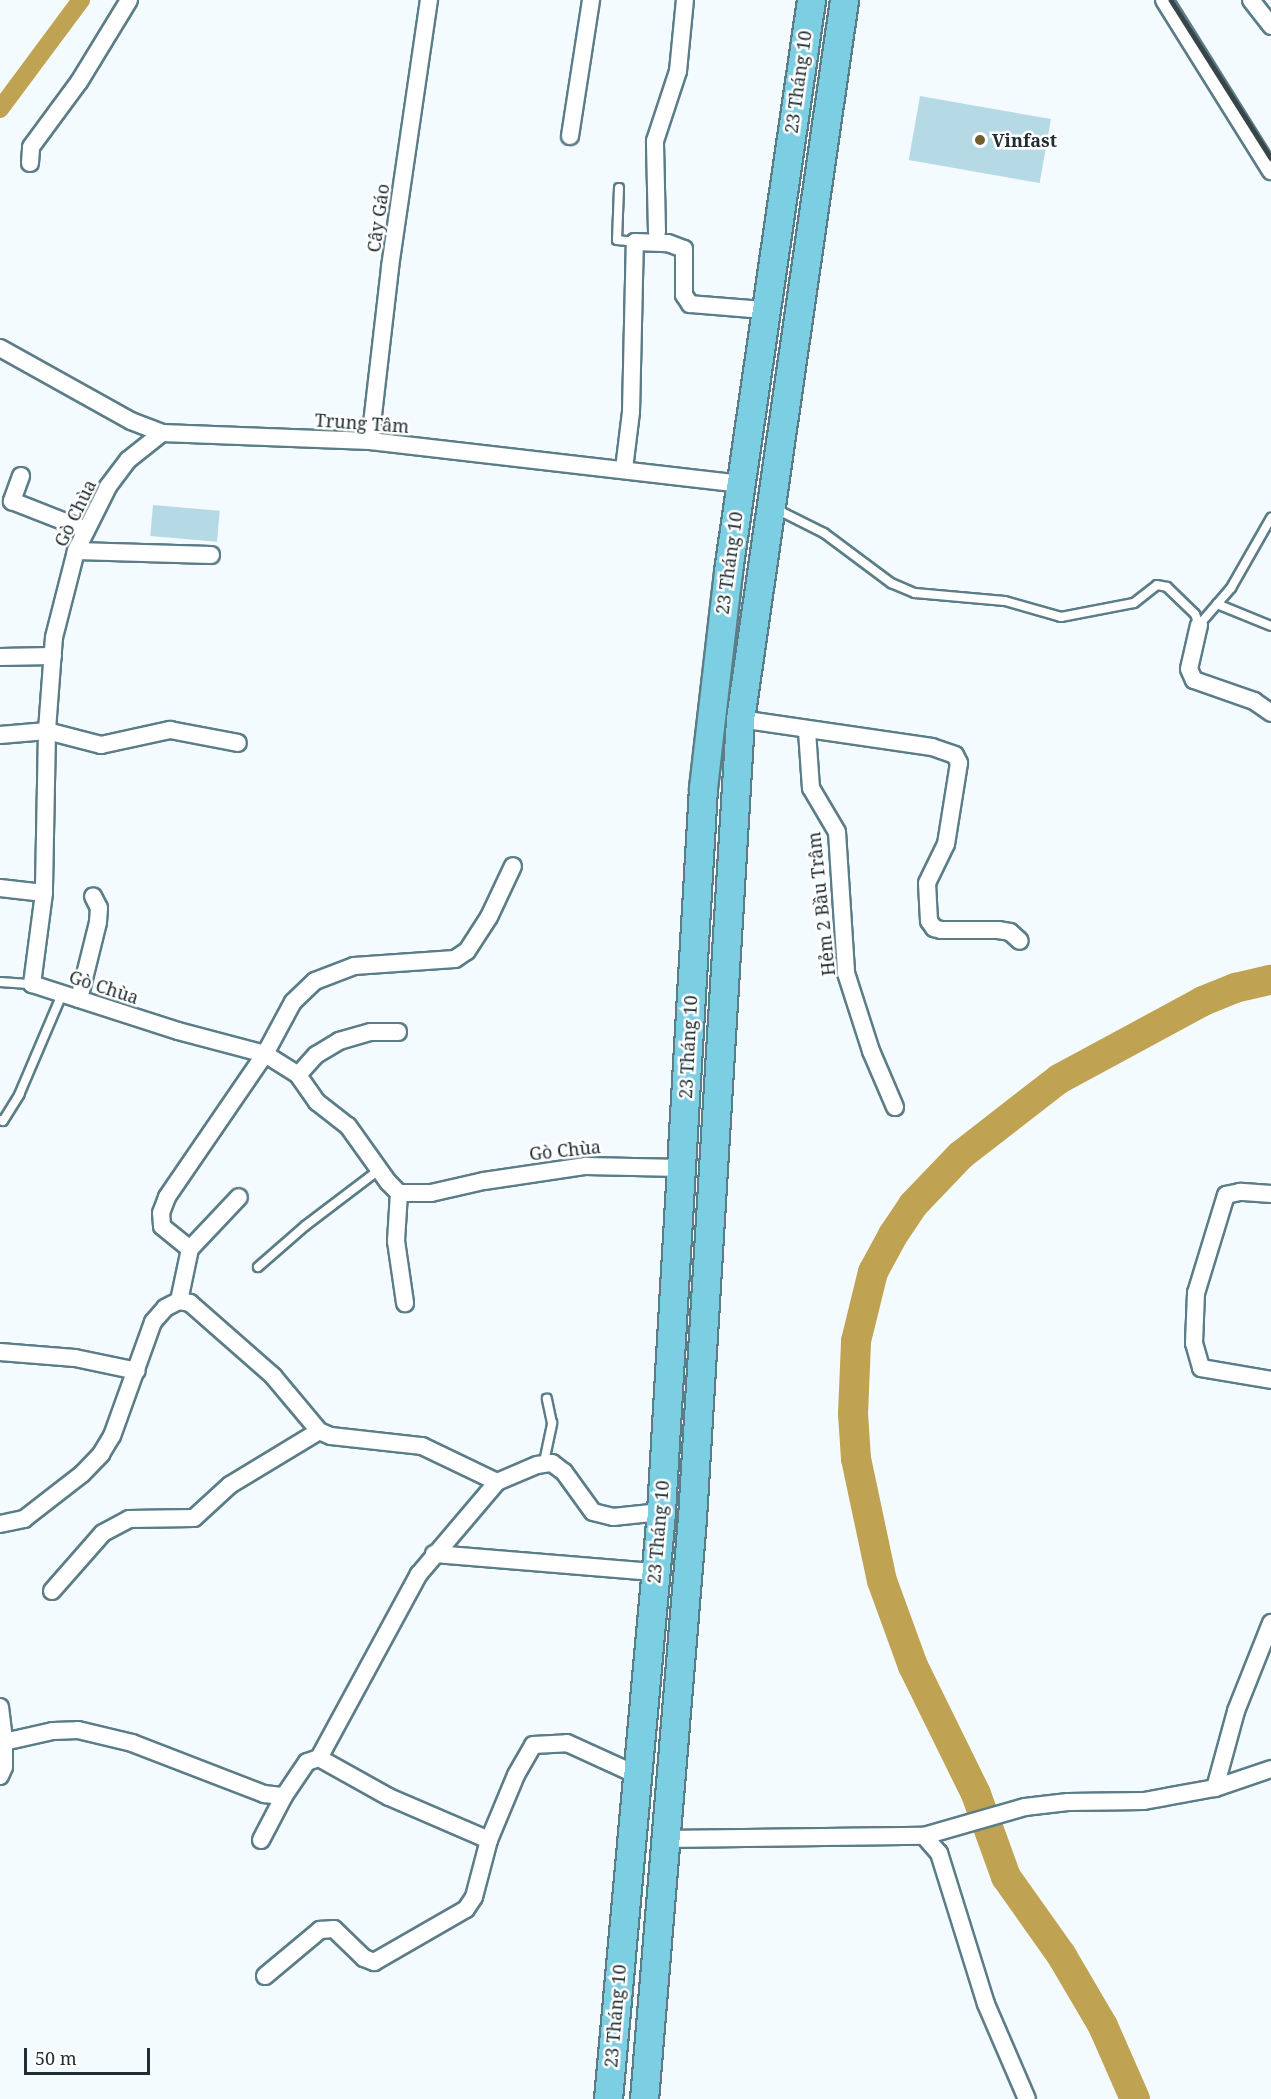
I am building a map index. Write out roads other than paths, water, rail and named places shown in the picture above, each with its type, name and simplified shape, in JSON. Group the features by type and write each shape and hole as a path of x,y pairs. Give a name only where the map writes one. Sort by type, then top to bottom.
{"main road":[{"name":"23 Tháng 10","path":"608,2099 635,1774 661,1512 703,788 740,484 811,0"},
{"name":"23 Tháng 10","path":"644,2099 693,1507 740,719 844,0"},
{"path":"740,484 772,497"},
{"path":"630,1837 665,1839"}],"street":[{"path":"30,163 31,147 79,82 129,0"},
{"name":"Cây Gáo","path":"370,441 390,267 429,0"},
{"path":"570,136 591,0"},
{"path":"657,232 655,141 678,71 682,0"},
{"path":"1164,0 1271,171"},
{"path":"1251,0 1271,26"},
{"path":"624,469 631,412 635,242 668,243 684,249 684,295 690,304 765,310"},
{"name":"Trung Tâm","path":"0,348 131,421 162,433 370,441 740,484"},
{"name":"Gò Chùa","path":"162,433 128,460 108,487 76,551 53,656 47,731 44,894 32,984 178,1031 265,1054 298,1075 316,1102 362,1142 380,1170 399,1192 431,1193 484,1180 586,1166 681,1168"},
{"path":"21,476 12,501 86,530"},
{"path":"76,551 211,555"},
{"path":"1199,625 1189,669 1194,680 1254,701 1271,714"},
{"path":"0,657 53,656"},
{"path":"740,719 807,731 932,747 956,755 959,763 946,844 927,883 929,921 934,928 941,930 1010,932 1020,941"},
{"path":"0,735 47,731 101,745 170,730 238,743"},
{"name":"Hẻm 2 Bầu Trâm","path":"807,731 811,788 837,832 846,974 871,1051 895,1107"},
{"path":"190,1249 162,1226 161,1213 167,1197 265,1054 293,1002 315,981 354,966 455,959 467,951 500,898 513,866"},
{"path":"0,888 44,894"},
{"path":"79,999 99,922 99,908 93,896"},
{"path":"298,1075 316,1055 339,1041 371,1032 398,1032"},
{"path":"399,1192 396,1241 405,1303"},
{"path":"1271,1194 1240,1192 1226,1195 1196,1293 1194,1343 1201,1368 1271,1380"},
{"path":"179,1301 190,1249 239,1197"},
{"path":"0,1524 24,1519 82,1474 101,1454 112,1436 153,1322 165,1308 179,1301 190,1303 273,1376 319,1431 331,1436 422,1446 497,1482"},
{"path":"0,1352 9,1350 75,1358 137,1371"},
{"path":"52,1591 103,1533 129,1519 194,1518 230,1485 319,1431"},
{"path":"261,1840 284,1796 307,1762 319,1758 403,1600 434,1554 497,1482 544,1462 558,1466 593,1512 613,1517 661,1512"},
{"path":"434,1554 654,1572"},
{"path":"1215,1788 1236,1711 1271,1623"},
{"path":"0,1707 4,1742 4,1767 0,1776"},
{"path":"4,1742 53,1731 104,1734 264,1794 284,1796"},
{"path":"265,1976 320,1930 334,1929 364,1958 374,1962 440,1927 466,1910 474,1897 489,1840 516,1775 534,1745 567,1743 635,1774"},
{"path":"319,1758 389,1797 489,1840"},
{"path":"665,1839 924,1836 1025,1807 1068,1802 1144,1801 1215,1788 1271,1769"},
{"path":"924,1836 939,1853 986,2004 1027,2099"}],"lane":[{"path":"619,188 617,240 635,242"},
{"path":"772,497 885,579 915,593 1005,601 1061,617 1082,616 1134,603 1157,585 1167,587 1195,614 1199,625 1231,588 1271,518"},
{"path":"1217,604 1271,627"},
{"path":"0,982 32,984"},
{"path":"0,1120 3,1121 19,1095 62,994"},
{"path":"258,1267 304,1226 380,1170"},
{"path":"544,1462 552,1424 547,1399"}],"waterway":[{"path":"0,109 81,0"},
{"path":"1135,2099 1103,2026 1062,1956 1006,1877 976,1794 913,1666 882,1581 856,1459 853,1414 856,1341 873,1272 893,1235 913,1205 961,1155 1059,1079 1203,1001 1235,988 1271,980"}],"railway":[{"path":"1171,0 1271,158"}],"place":[{"name":"Vinfast","path":"980,140"}]}
